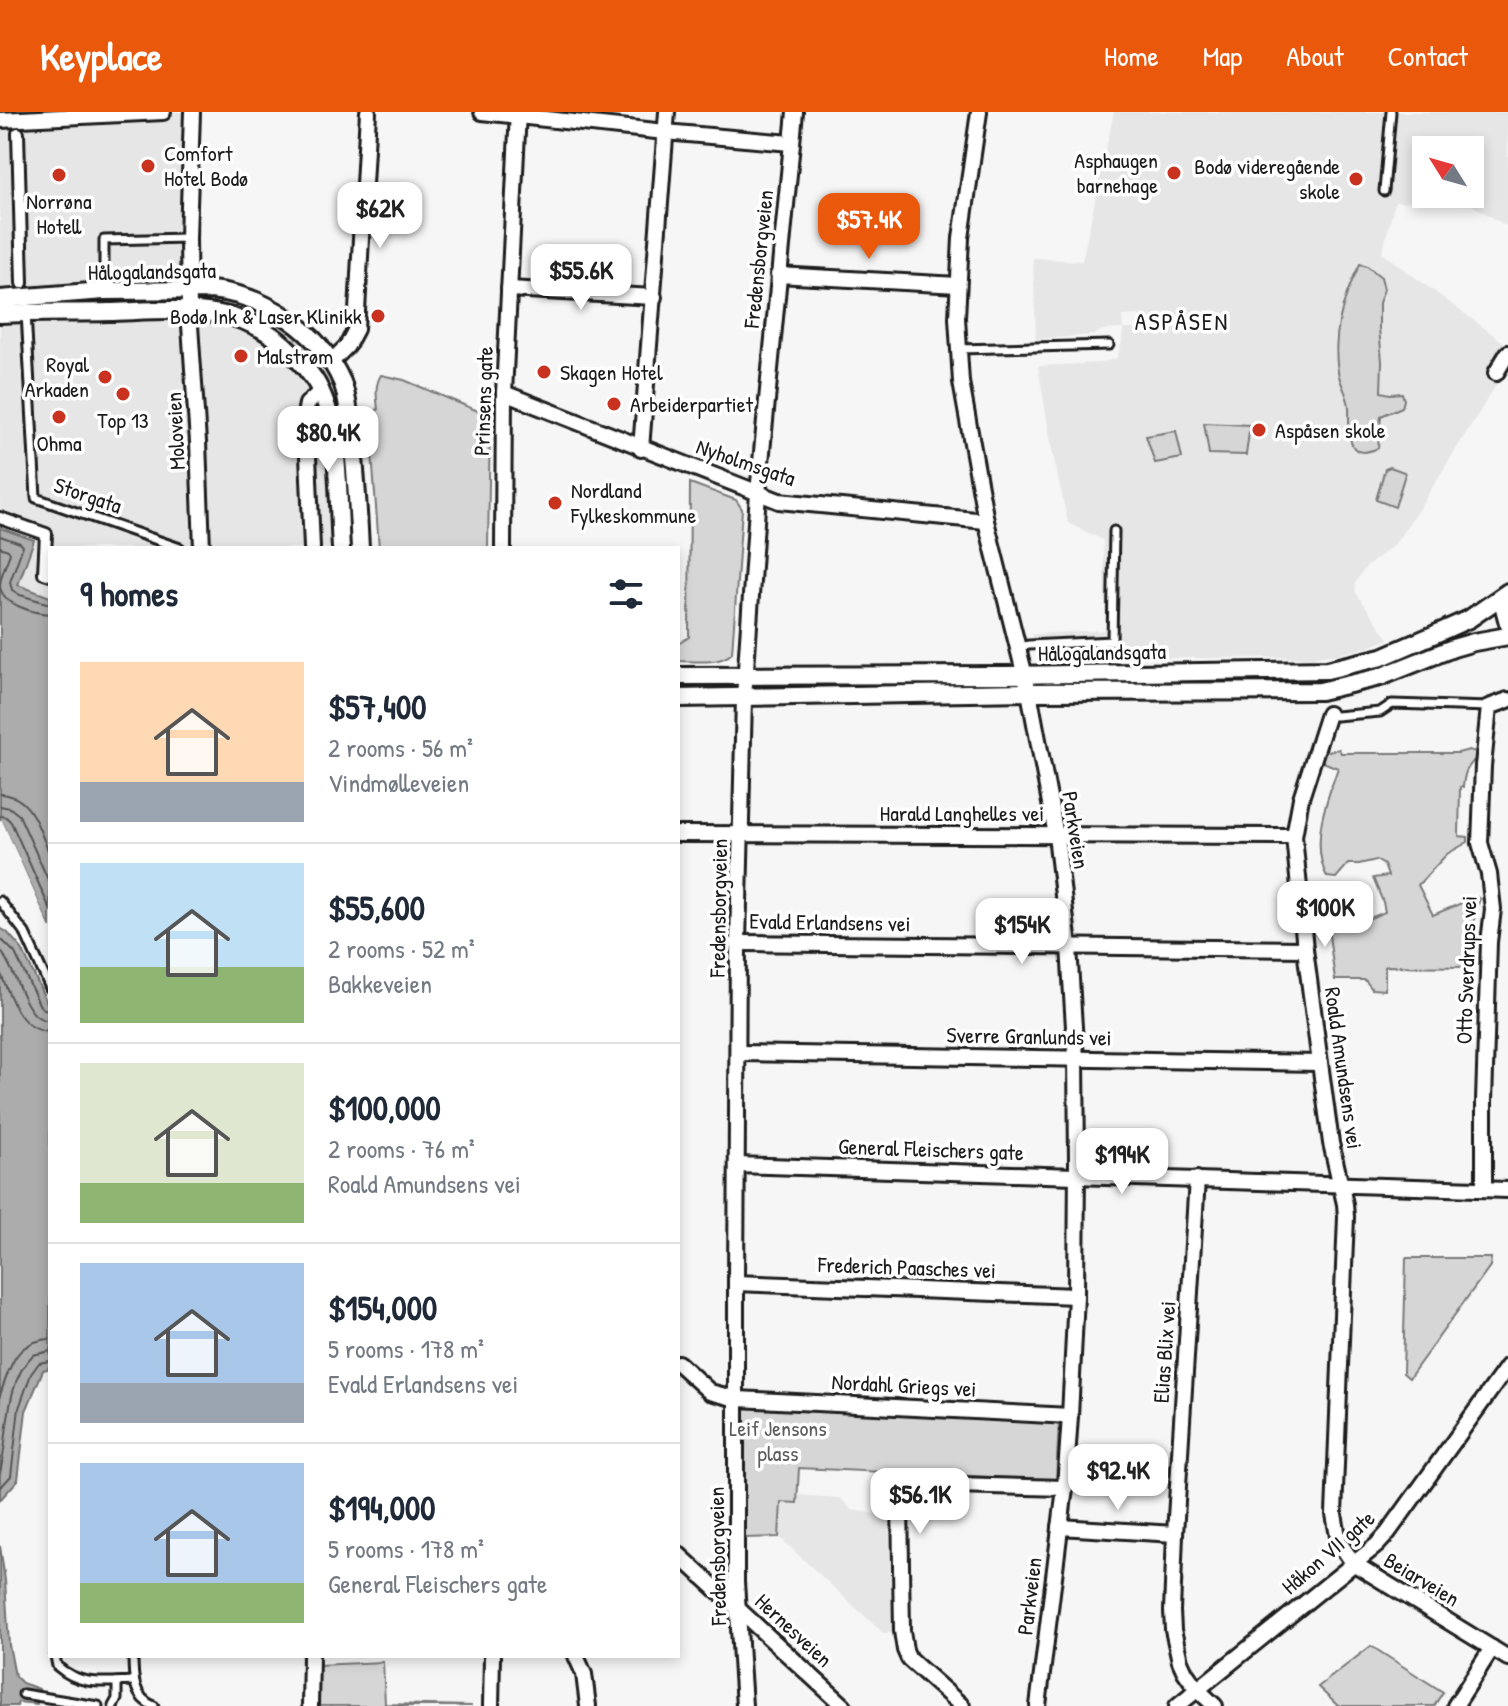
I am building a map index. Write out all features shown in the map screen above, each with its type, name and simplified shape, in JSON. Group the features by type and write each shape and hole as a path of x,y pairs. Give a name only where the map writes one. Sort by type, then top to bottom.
{"street":[{"path":"0,120 163,112"},
{"name":"Moloveien","path":"192,112 189,311 202,546"},
{"path":"331,362 347,346 356,329 368,112"},
{"path":"482,112 518,113 665,132 791,143"},
{"path":"641,449 667,112"},
{"name":"Fredensborgveien","path":"744,1706 737,1607 736,1283 738,943 744,698 758,493 795,112"},
{"name":"Parkveien","path":"979,112 962,225 958,285 964,405 986,521 1029,692 1056,835 1069,947 1076,1059 1076,1296 1070,1416 1065,1488 1038,1706"},
{"name":"Prinsens gate","path":"503,546 504,393 518,113"},
{"name":"Storgata","path":"18,133 25,298"},
{"path":"778,275 958,285"},
{"path":"509,289 654,297"},
{"name":"Hålogalandsgata","path":"0,299 104,291 227,291 250,298 297,325 331,362 343,384 353,445 360,546"},
{"name":"Hålogalandsgata","path":"0,314 25,298 227,314 262,328 304,365 321,391 334,444 341,546"},
{"path":"1496,373 1508,353"},
{"path":"312,546 306,409 307,404 321,391"},
{"name":"Nyholmsgata","path":"504,393 779,501 986,521"},
{"path":"0,518 46,534 44,573 48,574"},
{"name":"Hålogalandsgata","path":"680,676 1327,670 1382,657 1445,630 1469,619 1508,592"},
{"name":"Hålogalandsgata","path":"1508,592 1504,608 1508,623"},
{"name":"Hålogalandsgata","path":"680,698 1320,691 1380,677 1453,648 1508,636"},
{"name":"Roald Amundsens vei","path":"1489,707 1508,700"},
{"name":"Otto Sverdrups vei","path":"1484,1189 1488,958 1493,909 1489,874 1480,843 1489,707"},
{"name":"Roald Amundsens vei","path":"1328,714 1301,798 1294,836 1320,1063 1331,1143 1346,1217 1334,1514 1339,1542 1353,1563"},
{"name":"Harald Langhelles vei","path":"680,834 1294,836"},
{"name":"Evald Erlandsens vei","path":"738,943 1305,949"},
{"name":"Sverre Granlunds vei","path":"738,1053 1320,1063"},
{"name":"General Fleischers gate","path":"737,1165 1508,1190"},
{"name":"Elias Blix vei","path":"1197,1179 1172,1611 1180,1661 1197,1689 1215,1706"},
{"name":"Frederich Paasches vei","path":"736,1283 1076,1296"},
{"name":"Nordahl Griegs vei","path":"680,1365 710,1392 737,1399 1070,1416"},
{"name":"Håkon VII gate","path":"1177,1706 1377,1545 1508,1366"},
{"path":"962,1706 917,1668 905,1650 900,1501 903,1493 918,1484 1065,1488"},
{"path":"1060,1527 1175,1534"},
{"name":"Hernesveien","path":"680,1556 844,1706"},
{"name":"Beiarveien","path":"1353,1563 1508,1658"},
{"path":"1455,1706 1492,1648"},
{"path":"310,1706 311,1658"},
{"path":"491,1706 492,1658"},
{"path":"577,1658 584,1674 588,1706"}],"lane":[{"path":"1384,191 1391,112"},
{"path":"104,291 104,240 188,238"},
{"name":"Storgata","path":"25,298 36,498 174,546"},
{"path":"959,349 1109,345"},
{"path":"1017,647 1112,641 1114,531"},
{"name":"Roald Amundsens vei","path":"1328,714 1380,712 1392,704 1489,707"},
{"path":"0,901 25,933 48,984"},
{"path":"55,1658 57,1666 68,1675 88,1682 134,1681"},
{"path":"133,1658 137,1692 145,1703 154,1706"},
{"path":"113,1706 117,1699 117,1682"},
{"path":"23,1694 98,1706"}],"shaded area":[{"path":"0,112 192,112 189,310 245,320 321,391 341,546 48,546 48,596 18,585 34,540 0,528"},
{"name":"Aspåsen skole","path":"1114,112 1508,112 1508,227 1477,208 1484,208 1484,136 1412,136 1412,203 1395,202 1382,253 1508,348 1508,366 1420,507 1394,545 1365,568 1355,583 1356,593 1389,639 1369,647 1314,657 1083,659 1083,655 1072,655 1072,659 1037,658 1032,634 1106,630 1103,540 1068,523 1038,366 1100,363 1117,358 1123,329 1102,330 1093,335 1036,339 1033,258 1082,261","holes":["1139,315 1139,329 1123,329 1122,316"]},
{"path":"797,1495 840,1498 852,1510 889,1516 892,1632 883,1633 779,1537 781,1502 797,1502"}],"green space":[{"path":"1360,264 1381,277 1384,289 1379,303 1381,392 1402,393 1404,400 1402,407 1381,416 1378,448 1367,452 1354,448 1351,441 1348,402 1339,376 1337,358 1340,316"},
{"path":"174,296 176,303 43,307 43,301"},
{"path":"216,299 237,302 274,317 305,343 328,373 343,412 356,546 348,546 327,385 294,341 249,315 214,303"},
{"path":"381,375 404,380 490,416 488,546 379,546 369,412 378,410"},
{"path":"1204,423 1250,425 1246,455 1209,454"},
{"path":"1176,431 1182,458 1155,463 1146,436"},
{"path":"1390,467 1405,474 1395,507 1376,500 1385,469"},
{"path":"690,483 736,500 742,509 732,653 714,661 680,661 680,643 689,637"},
{"path":"1339,749 1341,753 1458,753 1469,750 1478,755 1466,772 1463,787 1460,787 1459,836 1468,837 1468,842 1447,854 1418,885 1433,915 1476,897 1480,899 1475,912 1469,967 1385,966 1385,990 1372,989 1365,980 1335,980 1327,920 1332,916 1346,928 1385,912 1373,878 1388,876 1384,865 1376,860 1348,864 1336,878 1327,877 1322,864 1320,836 1338,768 1323,762 1323,752"},
{"path":"1406,1258 1491,1258 1490,1266 1409,1378 1403,1373"},
{"name":"Leif Jensons plass","path":"744,1406 1059,1421 1056,1480 799,1468 797,1503 781,1502 779,1537 742,1538"},
{"path":"1371,1646 1443,1692 1434,1706 1338,1706 1318,1687"},
{"path":"383,1662 385,1704 472,1706 317,1706 317,1665"}],"water":[{"path":"0,528 34,540 18,585 48,596 48,924 0,820"},
{"path":"0,928 22,949 48,1005 48,1368 43,1370 26,1411 18,1480 0,1500"},
{"path":"0,1546 9,1645 15,1676 22,1683 39,1689 37,1704 18,1702 17,1706 0,1706"}],"pier":[{"path":"2,820 48,924 48,931 46,930 0,827"}],"place":[{"name":"Comfort Hotel Bodø","path":"148,166"},
{"name":"Asphaugen barnehage","path":"1174,173"},
{"name":"Norrøna Hotell","path":"59,175"},
{"name":"Bodø videregående skole","path":"1356,179"},
{"name":"Bodø Ink & Laser Klinikk","path":"378,316"},
{"name":"Malstrøm","path":"241,356"},
{"name":"Skagen Hotel","path":"544,372"},
{"name":"Royal Arkaden","path":"105,377"},
{"name":"Top 13","path":"123,394"},
{"name":"Arbeiderpartiet","path":"614,404"},
{"name":"Ohma","path":"59,417"},
{"name":"Aspåsen skole","path":"1259,430"},
{"name":"Nordland Fylkeskommune","path":"555,503"}],"district":[{"name":"ASPÅSEN","path":"1182,321"}]}
